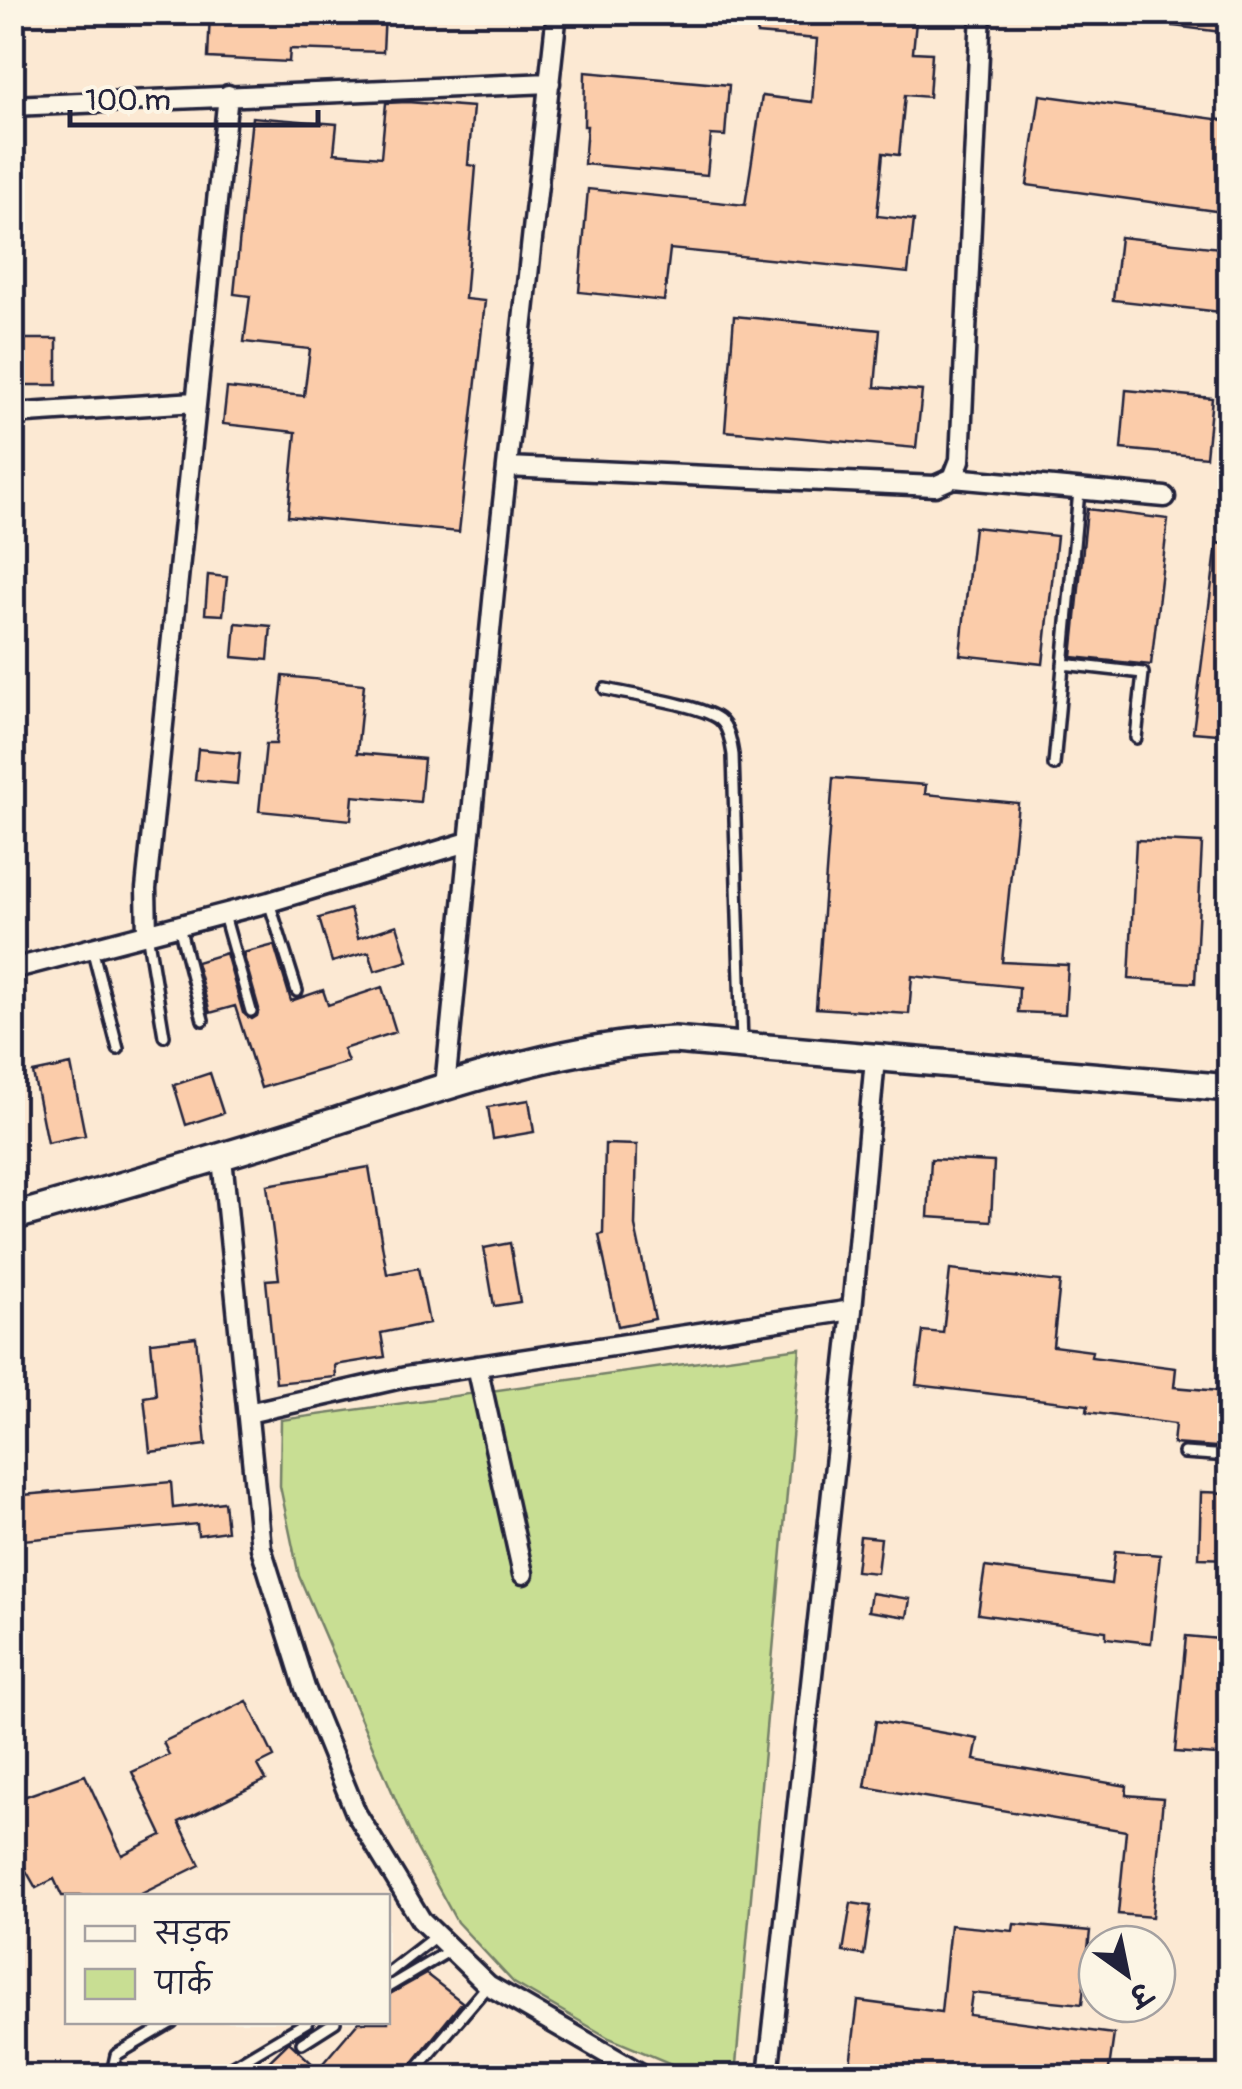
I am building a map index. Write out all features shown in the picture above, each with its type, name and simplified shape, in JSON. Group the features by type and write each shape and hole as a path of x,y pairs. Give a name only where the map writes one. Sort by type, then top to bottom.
{"street":[{"path":"445,1087 507,467 558,12"},
{"path":"953,478 960,460 981,12"},
{"path":"12,106 550,83"},
{"path":"147,933 146,889 228,96"},
{"path":"12,414 195,402"},
{"path":"507,467 934,486 953,478 1165,496"},
{"path":"12,969 269,902 468,842"},
{"path":"12,1218 222,1158 445,1087 627,1042 674,1040 1230,1088"},
{"path":"768,2076 852,1310 874,1059"},
{"path":"222,1158 262,1548 305,1688 356,1812 395,1895 488,1985 645,2076"},
{"path":"248,1413 406,1377 852,1310"},
{"path":"477,1366 523,1574"}],"lane":[{"path":"1054,765 1079,491"},
{"path":"1063,664 1142,673 1136,738"},
{"path":"605,689 706,712 722,721 729,734 733,755 742,1047"},
{"path":"269,902 297,991"},
{"path":"224,914 251,1011"},
{"path":"180,926 203,1020"},
{"path":"147,933 164,1036"},
{"path":"92,948 118,1049"},
{"path":"1184,1454 1230,1456"},
{"path":"390,1971 437,1935"},
{"path":"390,1986 452,1949"},
{"path":"410,2076 488,1985"},
{"path":"122,2076 114,2064 116,2055 169,2024"},
{"path":"216,2076 305,2024"},
{"path":"302,2043 332,2024"}],"shaded area":[{"path":"12,13 1229,13 1229,2076 13,2076"}],"green space":[{"path":"800,1348 735,2076 700,2076 609,2038 514,1983 457,1922 416,1847 299,1576 280,1486 281,1420"}],"building":[{"path":"210,12 385,12 383,52 290,49 289,62 208,58"},
{"path":"759,12 917,12 913,52 932,53 929,97 905,95 899,155 883,153 877,216 914,220 908,273 670,249 664,301 579,292 588,189 745,205 762,96 812,102 817,39 757,34"},
{"path":"1133,12 1230,12 1230,33 1133,21"},
{"path":"585,72 729,85 725,136 711,135 707,175 584,164"},
{"path":"1040,95 1230,121 1230,213 1027,185"},
{"path":"386,103 473,107 468,165 476,166 465,299 485,301 459,532 288,516 296,432 223,424 227,388 304,396 310,349 244,342 250,296 234,294 252,117 337,124 334,153 381,157"},
{"path":"1120,237 1230,249 1230,313 1113,300"},
{"path":"734,316 880,330 875,387 922,391 916,448 725,431"},
{"path":"15,339 57,339 57,385 15,385"},
{"path":"1126,390 1212,398 1206,457 1121,449"},
{"path":"1087,509 1168,519 1151,665 1072,657"},
{"path":"974,527 1057,536 1043,664 960,655"},
{"path":"1217,543 1230,545 1230,735 1193,732"},
{"path":"208,575 227,577 223,615 205,614"},
{"path":"236,623 271,626 268,660 233,657"},
{"path":"283,676 364,684 357,753 424,759 420,802 353,796 351,820 259,811 266,744 276,744"},
{"path":"198,749 240,753 237,784 195,780"},
{"path":"833,778 926,785 925,794 1018,803 1002,962 1068,965 1065,1014 1018,1012 1019,987 912,976 909,1014 816,1008"},
{"path":"1136,840 1202,843 1195,983 1129,979"},
{"path":"350,909 358,938 397,925 408,961 375,971 369,952 332,962 319,918"},
{"path":"274,945 291,1001 323,990 328,1005 382,987 396,1032 343,1049 348,1062 261,1088 235,1006 210,1013 196,962 226,953 243,1013 252,1019 259,1009 243,953"},
{"path":"71,1065 85,1135 47,1143 33,1073"},
{"path":"210,1073 223,1113 186,1125 174,1085"},
{"path":"529,1100 534,1132 493,1139 488,1107"},
{"path":"605,1144 637,1145 635,1226 655,1319 618,1326 599,1235 603,1234"},
{"path":"931,1159 994,1162 991,1221 928,1217"},
{"path":"369,1167 387,1274 418,1268 429,1323 381,1333 385,1357 335,1365 336,1377 276,1383 266,1280 279,1279 267,1185"},
{"path":"510,1243 520,1302 494,1306 484,1248"},
{"path":"950,1270 1060,1282 1053,1346 1092,1351 1091,1357 1176,1368 1174,1387 1230,1392 1230,1448 1173,1444 1175,1424 1087,1412 1088,1405 916,1385 923,1331 943,1333"},
{"path":"196,1337 206,1445 150,1452 144,1397 156,1395 151,1342"},
{"path":"171,1482 173,1508 224,1502 227,1531 198,1535 197,1524 12,1541 12,1496"},
{"path":"1201,1492 1230,1493 1230,1559 1199,1558"},
{"path":"860,1536 881,1538 877,1573 856,1571"},
{"path":"1115,1551 1160,1555 1151,1643 1106,1638 1106,1631 978,1614 985,1567 1111,1584"},
{"path":"871,1593 910,1599 907,1617 868,1611"},
{"path":"1186,1636 1230,1640 1230,1756 1175,1752"},
{"path":"247,1701 274,1757 258,1765 266,1780 179,1822 200,1865 141,1894 62,1896 54,1879 36,1888 12,1846 12,1801 85,1775 122,1855 162,1835 132,1772 169,1755 163,1742"},
{"path":"876,1721 978,1739 974,1760 1127,1786 1126,1795 1163,1798 1152,1917 1118,1914 1126,1831 865,1787"},
{"path":"851,1903 871,1906 864,1955 843,1952"},
{"path":"1014,1924 1077,1930 1077,2004 972,1993 969,2015 1114,2034 1108,2076 941,2076 850,2065 858,2001 941,2012 950,1925 1013,1931"},
{"path":"426,1974 462,2002 402,2076 254,2076 289,2042 318,2069 356,2024 390,2024 390,1994"}]}
